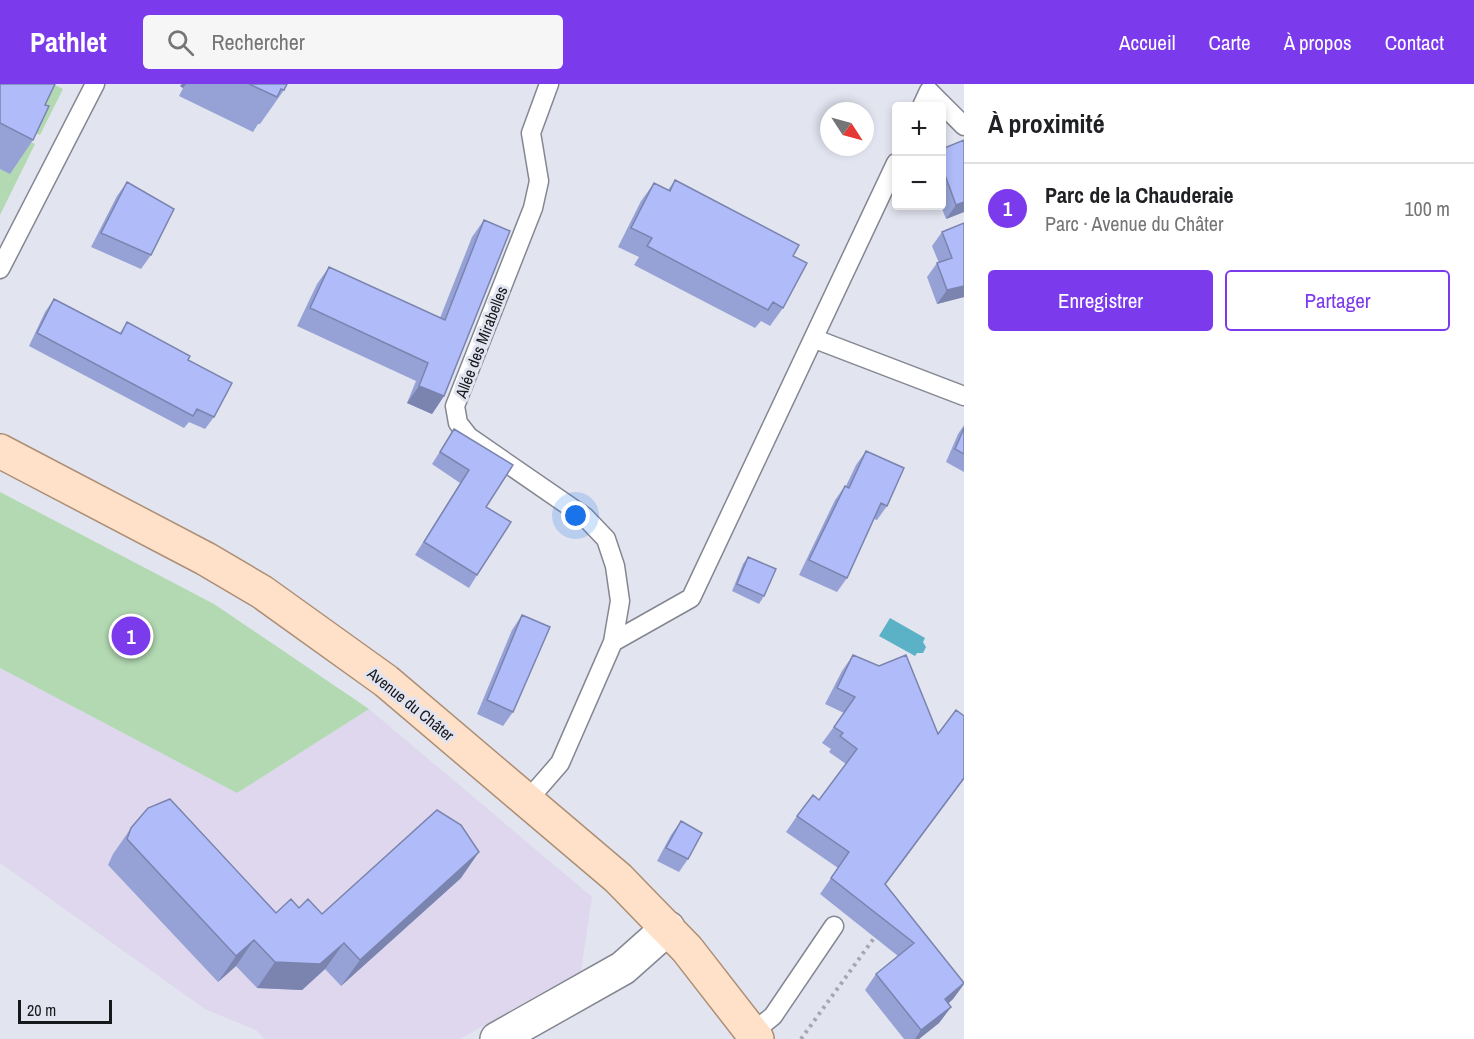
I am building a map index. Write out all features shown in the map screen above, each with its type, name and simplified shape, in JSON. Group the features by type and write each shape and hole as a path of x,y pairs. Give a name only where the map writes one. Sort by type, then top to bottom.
{"main road":[{"name":"Avenue du Châter","path":"0,451 206,559 262,592 386,681 618,878 704,968 755,1036"}],"street":[{"path":"497,1039 623,968 668,928"}],"lane":[{"path":"0,269 95,84"},
{"name":"Allée des Mirabelles","path":"527,801 560,762 613,642 620,601 615,566 606,539 585,517 469,437 458,423 455,406 533,208 539,181 531,146 531,133 549,84"},
{"path":"924,102 930,91 941,102"},
{"path":"946,107 964,126"},
{"path":"613,642 691,598 892,174"},
{"path":"815,339 964,396"},
{"path":"755,1036 775,1013 834,926"}],"path":[{"path":"801,1039 880,930"}],"shaded area":[{"path":"0,668 237,793 369,709 592,897 581,971 460,1039 265,1039 256,1030 205,1009 0,863"}],"green space":[{"path":"53,84 63,89 40,135 26,129"},
{"path":"26,140 35,144 0,215 0,169 10,173"},
{"path":"0,492 214,604 369,709 237,793 0,668"}],"water":[{"path":"890,618 925,638 923,642 926,647 923,653 917,653 915,656 879,636"}],"building":[{"path":"0,84 55,84 45,105 49,106 33,140 0,123"},
{"path":"249,84 287,84 277,97"},
{"path":"964,140 964,202 956,205 946,178 946,147"},
{"path":"675,180 799,245 793,256 807,263 783,308 773,302 768,310 647,246 652,238 631,228 654,183 670,191"},
{"path":"127,182 174,209 151,255 101,233"},
{"path":"484,220 510,231 444,396 419,386 428,363 310,308 329,267 445,320"},
{"path":"964,223 964,286 947,290 937,263 952,258 942,232"},
{"path":"54,299 121,334 127,322 190,356 188,360 232,383 214,417 197,409 193,416 37,333"},
{"path":"964,428 964,454 955,449"},
{"path":"454,429 513,465 486,507 511,522 477,575 424,542 469,470 440,452"},
{"path":"866,451 904,468 887,506 881,503 847,578 809,560 845,486 849,488"},
{"path":"748,557 776,569 764,596 737,584"},
{"path":"522,615 550,627 513,712 487,700"},
{"path":"853,655 879,666 906,655 938,734 956,710 964,716 964,778 885,884 964,983 945,999 951,1007 921,1030 876,974 914,943 831,878 849,852 797,816 813,795 819,800 857,749 840,736 843,733 834,727 855,697 837,688"},
{"path":"170,799 276,913 291,899 299,908 308,899 322,914 437,810 461,825 479,852 360,960 344,943 320,964 275,962 254,940 236,956 127,839 131,828 148,808"},
{"path":"681,821 702,833 688,859 666,848"}],"place":[{"name":"Parc de la Chauderaie","path":"131,636"}]}
